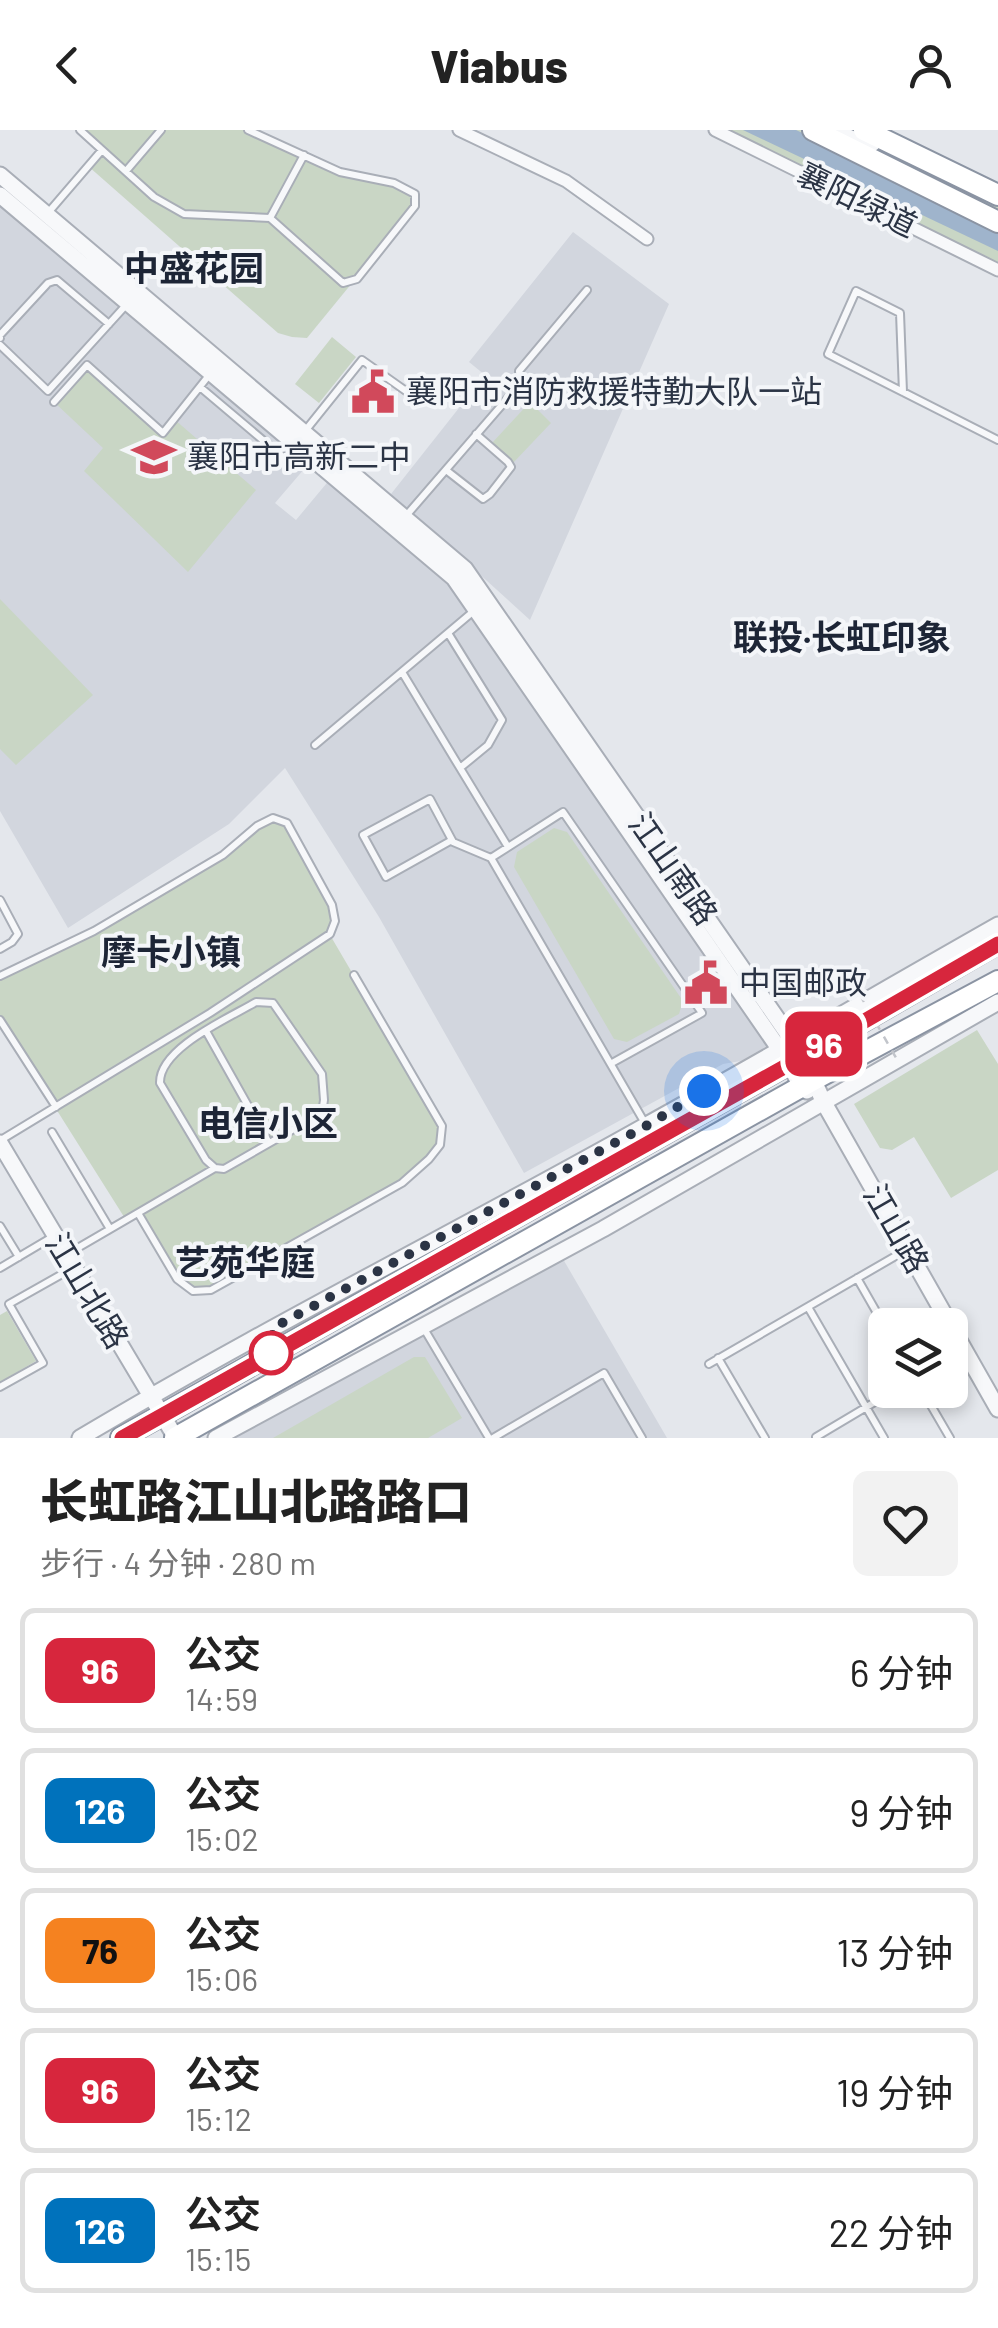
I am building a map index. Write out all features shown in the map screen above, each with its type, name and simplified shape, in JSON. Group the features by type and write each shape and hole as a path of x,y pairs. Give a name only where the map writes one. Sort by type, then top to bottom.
{"highway":[{"path":"812,130 998,222"},
{"path":"864,130 998,195"},
{"path":"122,1438 791,1052 998,944"},
{"path":"176,1438 808,1083 998,981"}],"street":[{"path":"460,130 566,182 646,239"},
{"name":"襄阳绿道","path":"715,130 998,270"},
{"path":"836,130 998,195"},
{"name":"江山南路","path":"0,176 464,568 791,1052 808,1083"},
{"name":"江山南路","path":"0,195 454,578 791,1052"},
{"path":"80,1438 646,1126 791,1052 998,925"},
{"path":"216,1438 603,1229 998,1002"},
{"path":"808,1083 823,1101"},
{"name":"江山路","path":"823,1101 998,1409"},
{"name":"江山北路","path":"0,1142 176,1438"}],"lane":[{"path":"80,130 154,198 184,214 270,218 343,284 357,279 415,206 414,194 394,183 340,172 248,130"},
{"path":"126,172 161,130"},
{"path":"46,215 102,150"},
{"path":"270,218 304,155"},
{"path":"109,324 57,280 48,283 0,335 0,342 48,391 109,324 128,303"},
{"path":"404,518 520,384 519,371 586,290"},
{"path":"904,392 900,314 856,292 828,354 998,440"},
{"path":"304,432 362,360 420,402"},
{"path":"54,402 87,365 163,433 211,373"},
{"path":"200,387 290,462"},
{"path":"446,470 483,498 490,494 510,467 476,434"},
{"path":"315,745 476,609"},
{"path":"448,633 502,720 488,745 460,768"},
{"path":"402,672 508,847"},
{"path":"452,840 386,877 363,835 430,799 452,840 491,858 646,1126"},
{"path":"491,858 563,812 702,1013 612,1063"},
{"path":"0,976 94,931 223,854 256,826 273,818 287,823 332,904 336,921 330,934 0,1142"},
{"path":"0,900 18,934 0,949"},
{"path":"138,1212 177,1280 192,1291 211,1290 402,1183 429,1159 440,1144 442,1126 354,975"},
{"path":"256,1002 274,1003 322,1074 322,1113 269,1143 224,1169 215,1168 206,1160 160,1083 160,1072 168,1060 206,1031 256,1002"},
{"path":"0,1020 56,1107"},
{"path":"206,1031 269,1143"},
{"path":"52,1132 110,1230"},
{"path":"0,1387 43,1363 9,1304 110,1230 215,1168"},
{"path":"0,1226 18,1257"},
{"path":"0,1268 55,1235"},
{"path":"708,1364 907,1249"},
{"path":"857,1278 874,1308"},
{"path":"808,1307 884,1438"},
{"path":"422,1326 491,1438 604,1374 642,1438"},
{"path":"718,1358 765,1438"},
{"path":"815,1438 866,1407"},
{"path":"932,1408 950,1438"}],"path":[{"path":"860,995 899,1062"}],"shaded area":[{"path":"0,205 311,461 275,503 296,520 331,478 462,596 772,1043 741,1061 723,1064 524,1173 379,917 285,768 229,824 68,928 0,811"},
{"path":"573,232 669,304 530,620 391,494 485,375 469,362"},
{"path":"563,1259 667,1438 235,1438"}],"green space":[{"path":"80,130 248,130 340,172 394,183 415,194 415,206 307,338 292,337 278,333 88,166 101,150"},
{"path":"715,130 836,130 998,199 998,270"},
{"path":"332,337 356,357 319,403 295,384"},
{"path":"87,365 162,432 174,419 256,490 188,572 84,471 103,448 54,402"},
{"path":"530,402 551,423 513,463 492,443"},
{"path":"0,599 93,695 16,765 0,749"},
{"path":"273,818 287,823 325,889 335,921 330,935 442,1126 440,1145 402,1183 211,1290 193,1291 177,1279 139,1213 126,1220 0,1020 0,976 94,931"},
{"path":"554,828 567,832 683,1001 679,1014 627,1042 614,1039 514,867 517,852"},
{"path":"977,1030 998,1064 998,1170 951,1198 914,1137 892,1150 880,1148 854,1104"},
{"path":"7,1311 36,1361 0,1382 0,1315"},
{"path":"414,1357 425,1357 462,1418 428,1438 273,1438"}],"water":[{"path":"743,130 796,130 998,225 998,251"}],"bus line":[{"name":"96","path":"122,1438 998,944"}],"place":[{"name":"襄阳市消防救援特勤大队一站","path":"373,392"},
{"name":"襄阳市高新二中","path":"154,457"},
{"name":"中国邮政","path":"706,983"}],"district":[{"name":"中盛花园","path":"194,269"},
{"name":"联投·长虹印象","path":"842,638"},
{"name":"摩卡小镇","path":"171,953"},
{"name":"电信小区","path":"268,1124"},
{"name":"艺苑华庭","path":"245,1263"}],"route":[{"path":"271,1353 273,1328 704,1091"}]}
